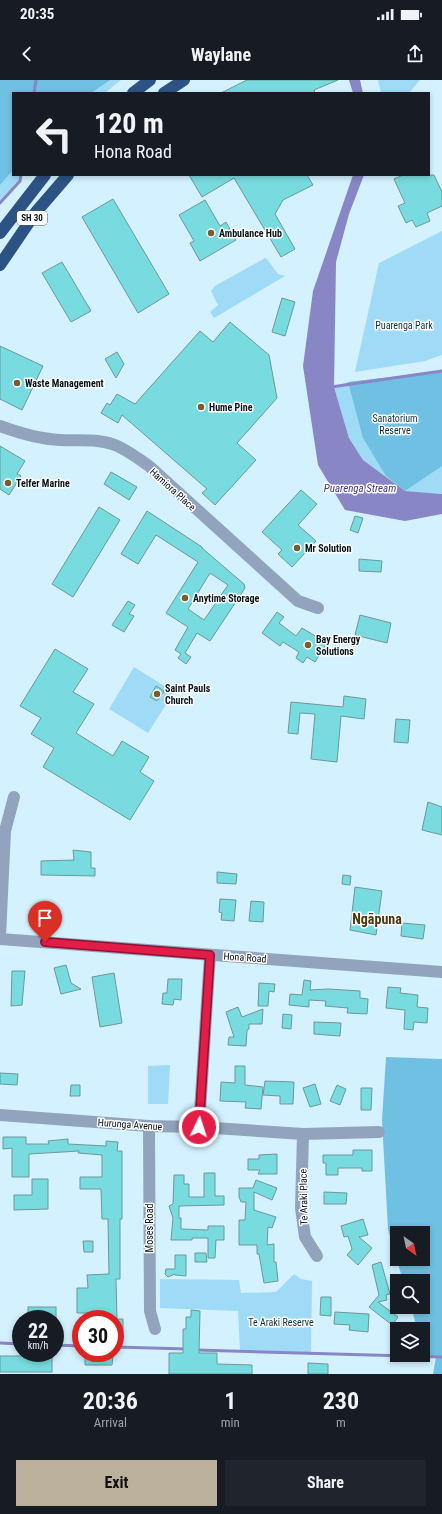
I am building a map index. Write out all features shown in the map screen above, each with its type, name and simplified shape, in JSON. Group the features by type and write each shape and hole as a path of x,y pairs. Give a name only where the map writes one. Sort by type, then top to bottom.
{"highway":[{"path":"134,92 150,80"},
{"path":"166,92 184,80"},
{"name":"SH 30","path":"0,233 43,176"},
{"name":"SH 30","path":"0,265 36,212 67,176"}],"street":[{"name":"Hamiora Place","path":"0,426 35,437 58,440 101,441 115,445 132,454 149,466 298,601 318,608"},
{"path":"0,936 5,831 14,797"},
{"name":"Hona Road","path":"0,939 442,972"},
{"path":"199,1127 210,955"},
{"name":"Hurunga Avenue","path":"0,1115 149,1126 199,1127 303,1134 379,1132"},
{"name":"Moses Road","path":"149,1126 150,1311 156,1329"},
{"name":"Te Araki Place","path":"303,1134 301,1208 305,1238 317,1256"}],"green space":[{"path":"0,80 121,80 106,92 12,92 12,176 22,176 0,201"},
{"path":"0,80 110,80 92,92 12,92 12,171 0,185"},
{"path":"378,80 420,80 410,92 381,92"},
{"name":"Puarenga Park","path":"442,231 442,355 425,361 355,372 379,263"},
{"path":"265,258 278,274 285,276 214,318 210,312 218,305 211,291 215,286"},
{"name":"Sanatorium Reserve","path":"442,371 442,494 405,491 363,460 349,438 334,387 348,382"},
{"name":"Sanatorium Reserve","path":"442,371 442,466 405,491 386,476 363,438 348,382"},
{"path":"134,667 174,692 148,733 109,709"},
{"path":"386,1057 442,1059 442,1374 433,1374 436,1357 430,1355 430,1322 415,1322 413,1314 430,1314 430,1274 401,1274 399,1266 430,1266 430,1226 390,1226 390,1236 388,1229 382,1120"},
{"path":"170,1065 168,1104 148,1104 148,1066"},
{"name":"Te Araki Reserve","path":"294,1274 301,1279 312,1281 311,1353 240,1350 238,1311 160,1308 160,1279 239,1280 241,1293 276,1292"}],"water":[{"path":"349,80 360,80 363,92 353,92"},
{"name":"Puarenga Stream","path":"353,176 364,176 349,214 336,262 334,387 349,438 363,460 405,491 442,494 442,514 405,521 345,510 318,465 303,366 313,291"}],"building":[{"path":"247,80 338,80 314,90 315,92 223,92"},
{"path":"434,175 442,192 442,206 427,213 430,221 416,227 412,220 406,223 398,206 405,203 394,179 401,176"},
{"path":"190,176 308,176 313,185 283,200 275,214 295,249 281,257 234,178 202,197"},
{"path":"113,199 169,294 138,313 82,217"},
{"name":"Ambulance Hub","path":"205,200 220,226 226,222 236,240 200,261 190,243 194,241 179,215"},
{"path":"62,262 91,311 71,322 42,273"},
{"path":"282,298 295,302 285,336 272,332"},
{"name":"Hume Pine","path":"230,322 269,355 277,398 237,443 256,460 215,505 202,493 207,489 122,415 118,423 101,413 107,403 110,405 117,394 135,404 200,331 213,342"},
{"name":"Waste Management","path":"0,346 43,366 22,410 0,399"},
{"name":"Waste Management","path":"117,352 124,364 116,378 105,359"},
{"path":"0,446 25,461 17,474 21,476 9,495 0,489"},
{"path":"111,472 137,487 129,500 104,484"},
{"path":"301,490 317,504 298,525 316,541 292,567 278,554 282,550 262,532"},
{"path":"99,507 120,520 73,597 52,584"},
{"path":"147,511 202,547 244,584 245,588 210,641 197,633 185,653 191,657 186,664 178,658 181,654 175,650 188,627 166,613 198,562 156,535 138,564 121,554","holes":["210,573 228,585 204,620 188,609"]},
{"path":"355,516 363,518 358,533 350,530"},
{"path":"359,559 382,561 381,572 359,571"},
{"path":"128,601 135,605 129,614 134,616 124,632 112,625"},
{"path":"277,612 284,617 279,623 296,636 302,628 327,643 315,662 307,657 303,663 296,658 299,652 283,642 280,646 262,633"},
{"path":"360,615 391,623 387,643 355,635"},
{"path":"55,649 88,669 73,692 94,704 76,733 113,756 122,741 149,757 140,772 154,781 130,820 43,767 54,748 31,734 41,718 20,706"},
{"name":"Saint Pauls Church","path":"156,686 164,691 157,701 150,697"},
{"path":"344,696 366,699 364,719 341,716 337,762 311,759 315,714 300,713 298,734 288,733 291,702 343,707"},
{"path":"396,719 410,720 408,743 394,742"},
{"path":"428,802 442,807 442,835 422,830"},
{"path":"73,850 91,852 91,868 95,868 95,876 41,875 41,861 74,860"},
{"path":"217,872 237,874 236,884 217,883"},
{"path":"343,875 351,876 350,885 342,884"},
{"path":"355,887 382,891 376,935 350,930"},
{"path":"220,899 236,900 234,921 221,920 222,913 219,912"},
{"path":"251,901 264,902 263,922 249,921"},
{"path":"402,923 425,925 423,939 401,936"},
{"path":"66,965 71,983 81,989 61,994 54,968"},
{"path":"12,971 25,971 22,1005 11,1006"},
{"path":"114,973 122,1023 100,1027 92,977"},
{"path":"168,979 182,979 181,1000 174,999 173,1005 162,1004 163,993 167,993"},
{"path":"304,980 311,981 310,990 328,989 360,991 360,998 368,999 367,1014 347,1013 348,1008 325,1006 326,1001 309,1000 309,1007 289,1005 290,994 302,995"},
{"path":"259,983 275,984 274,992 269,991 268,1006 258,1006"},
{"path":"388,987 401,988 400,993 418,995 417,1007 428,1008 427,1023 414,1022 413,1030 404,1029 405,1010 386,1008"},
{"path":"238,1007 242,1017 263,1009 262,1024 249,1024 246,1046 228,1045 229,1037 234,1037 226,1012"},
{"path":"283,1014 292,1015 291,1029 282,1028"},
{"path":"314,1022 341,1023 340,1036 314,1034"},
{"path":"235,1066 245,1066 245,1085 263,1087 261,1109 245,1108 246,1102 220,1101 221,1082 235,1083"},
{"path":"0,1073 18,1074 17,1085 0,1084"},
{"path":"265,1081 294,1082 293,1104 280,1104 280,1096 263,1095"},
{"path":"315,1084 321,1104 310,1107 303,1088"},
{"path":"71,1085 80,1085 80,1096 70,1096"},
{"path":"337,1085 346,1089 340,1105 330,1101"},
{"path":"361,1088 372,1088 371,1110 361,1110"},
{"path":"3,1137 26,1137 26,1144 49,1144 48,1141 68,1139 68,1144 106,1146 106,1141 118,1142 117,1151 122,1151 122,1219 120,1219 120,1279 116,1279 117,1310 77,1310 77,1288 88,1288 87,1275 109,1274 108,1219 102,1219 101,1189 80,1189 80,1177 102,1177 102,1155 78,1153 79,1151 29,1154 29,1177 12,1177 12,1148 3,1149"},
{"path":"353,1150 372,1150 372,1171 362,1171 362,1168 338,1168 338,1175 326,1175 326,1163 323,1163 323,1155 353,1155"},
{"path":"277,1154 277,1174 258,1174 260,1170 248,1170 248,1159 259,1159 259,1155"},
{"path":"204,1173 215,1173 215,1196 224,1196 224,1205 179,1206 179,1218 181,1218 181,1229 208,1230 208,1226 224,1226 224,1240 216,1240 215,1258 208,1258 208,1238 171,1240 173,1218 169,1206 173,1204 174,1175 184,1175 184,1184 189,1184 189,1197 204,1197"},
{"path":"32,1179 48,1179 48,1209 14,1210 14,1195 32,1195"},
{"path":"256,1180 277,1188 272,1200 254,1192 254,1210 276,1217 272,1228 268,1227 267,1245 274,1244 274,1262 276,1262 278,1281 264,1283 259,1254 257,1254 257,1245 239,1245 239,1220 245,1220 246,1202 241,1202 239,1197 239,1188 253,1188"},
{"path":"324,1192 347,1193 346,1204 324,1204"},
{"path":"363,1219 368,1235 359,1237 372,1248 358,1265 347,1255 352,1249 348,1236 344,1237 341,1226"},
{"path":"83,1241 93,1241 93,1252 84,1252"},
{"path":"195,1253 206,1253 207,1262 195,1262"},
{"path":"175,1255 186,1255 186,1276 175,1274 168,1277 165,1274 166,1269 175,1269"},
{"path":"381,1262 390,1294 386,1295 387,1300 378,1302 390,1311 390,1314 394,1314 398,1317 394,1322 390,1322 390,1323 369,1307 379,1295 372,1265"},
{"path":"321,1297 331,1297 331,1316 320,1315"},
{"path":"28,1307 56,1307 56,1310 28,1310"},
{"path":"191,1310 200,1311 199,1353 217,1353 217,1364 252,1365 252,1374 169,1374 169,1353 183,1353 183,1329 186,1329 186,1317 191,1317"},
{"path":"335,1312 369,1314 368,1332 349,1330 350,1325 334,1324"},
{"path":"0,1356 12,1356 12,1362 52,1362 52,1372 0,1372"},
{"path":"85,1362 112,1362 112,1365 85,1365"},
{"path":"308,1363 328,1364 328,1374 308,1374"}],"waterway":[{"path":"34,92 36,80"},
{"path":"0,203 20,181 21,176"},
{"path":"331,387 442,371"},
{"path":"0,1343 12,1344"},
{"path":"64,1345 72,1346"},
{"path":"124,1347 187,1349"},
{"path":"197,1350 442,1357"}],"place":[{"name":"Ambulance Hub","path":"211,233"},
{"name":"Waste Management","path":"17,383"},
{"name":"Hume Pine","path":"201,407"},
{"name":"Telfer Marine","path":"8,483"},
{"name":"Mr Solution","path":"297,548"},
{"name":"Anytime Storage","path":"185,598"},
{"name":"Bay Energy Solutions","path":"308,645"},
{"name":"Saint Pauls Church","path":"157,694"}],"district":[{"name":"Ngāpuna","path":"377,919"}],"route":[{"path":"45,942 210,955 199,1127"}]}
